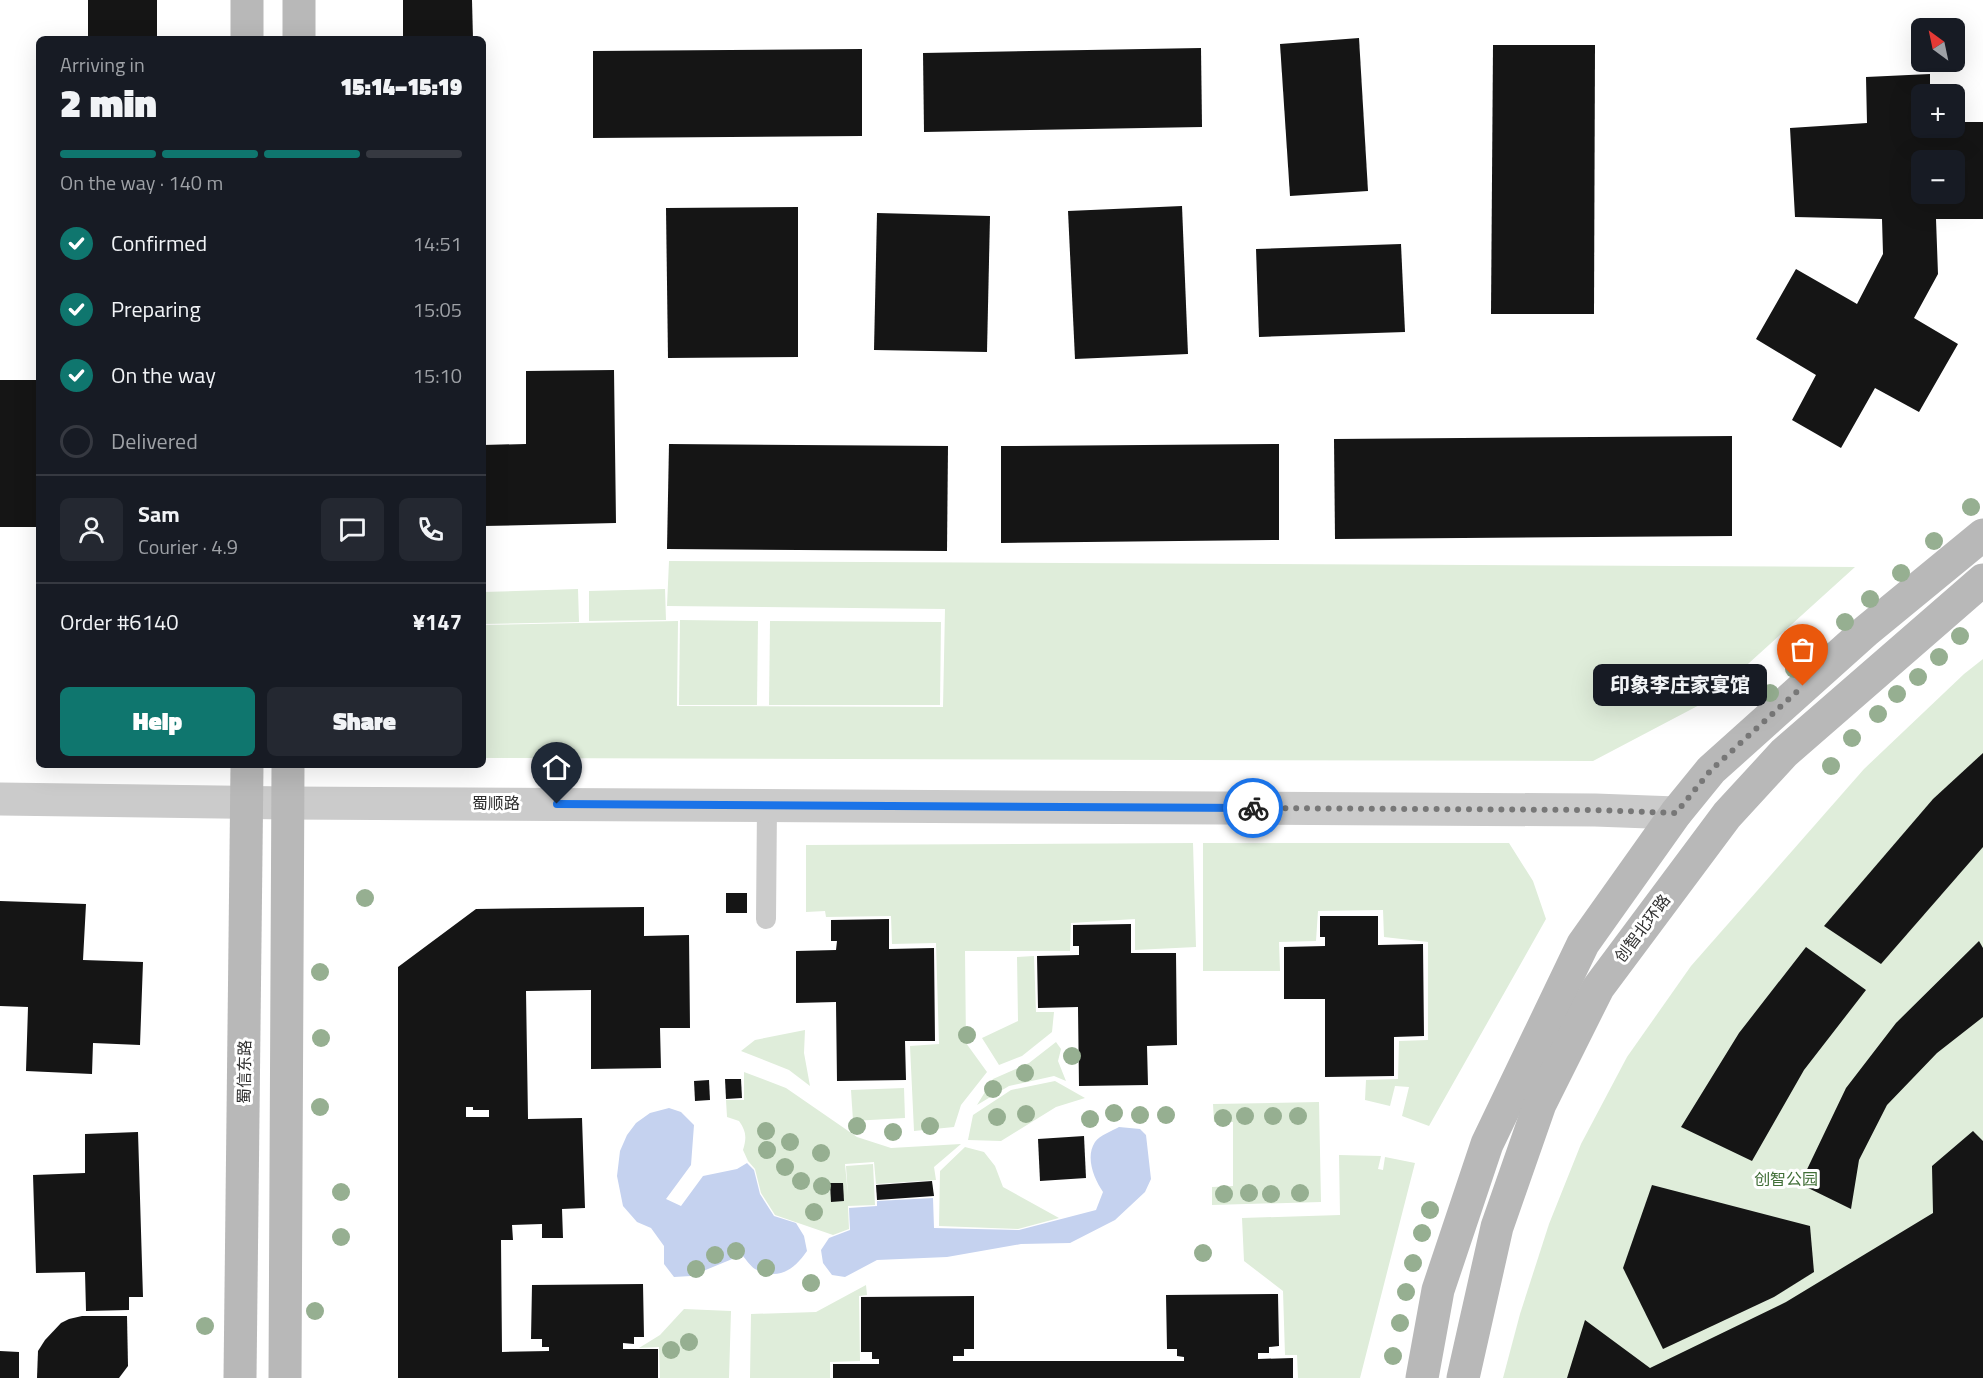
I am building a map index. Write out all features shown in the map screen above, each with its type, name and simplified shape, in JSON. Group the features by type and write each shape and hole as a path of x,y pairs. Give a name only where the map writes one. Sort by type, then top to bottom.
{"main road":[{"path":"247,0 247,36"},
{"path":"299,0 299,36"},
{"path":"1422,1378 1438,1290 1487,1144 1583,944 1676,813 1711,770 1866,631 1983,535"},
{"name":"创智北环路","path":"1463,1378 1497,1227 1540,1104 1598,988 1727,815 1784,753 1983,580"},
{"name":"蜀信东路","path":"240,1378 247,768"},
{"path":"285,1378 288,768"}],"street":[{"name":"蜀顺路","path":"0,799 1595,810 1676,813"}],"lane":[{"path":"766,920 767,805"}],"green space":[{"path":"669,561 1855,567 1707,701 1593,761 486,758 486,625 678,621 677,706 943,707 945,609 667,606"},
{"path":"578,589 579,622 486,624 486,592"},
{"path":"665,589 666,620 589,621 589,591"},
{"path":"680,620 758,621 757,705 679,705"},
{"path":"770,621 941,622 940,705 769,705"},
{"name":"创智公园","path":"1983,659 1983,1378 1503,1378 1520,1314 1549,1224 1581,1144 1627,1057 1691,966 1864,769 1964,674"},
{"path":"1193,843 1196,947 1135,950 1135,919 1071,923 1070,951 965,951 966,1043 987,1072 961,1105 954,1127 914,1131 910,1046 939,1044 936,943 892,944 891,916 826,917 825,911 806,912 806,845"},
{"path":"1203,843 1509,843 1533,881 1546,919 1429,1126 1402,1116 1409,1087 1395,1086 1390,1106 1365,1100 1366,1080 1398,1079 1399,1041 1428,1040 1428,942 1384,937 1383,910 1318,911 1316,941 1279,942 1280,971 1203,971"},
{"path":"1034,956 1036,1012 1054,1012 1052,1032 1022,1056 999,1065 982,1038 1018,1021 1017,957"},
{"path":"805,1030 804,1053 810,1086 789,1070 741,1051 755,1040"},
{"path":"1056,1042 1061,1049 1058,1061 1066,1081 1054,1076 1009,1086 977,1105 993,1079 1029,1063"},
{"path":"744,1072 786,1088 857,1137 891,1148 961,1144 934,1167 936,1180 876,1184 874,1162 845,1164 848,1196 846,1166 873,1164 875,1205 848,1206 849,1229 833,1235 775,1215 761,1193 755,1169 743,1150 745,1134 743,1128 739,1121 727,1117 726,1100 744,1100"},
{"path":"1055,1081 1085,1098 1056,1107 1001,1141 968,1140 973,1115 1011,1090"},
{"path":"904,1088 905,1118 853,1121 851,1090"},
{"path":"1319,1102 1321,1202 1212,1205 1212,1187 1233,1186 1233,1122 1214,1122 1213,1104"},
{"path":"965,1147 984,1152 995,1166 1003,1187 1059,1218 1018,1229 939,1226 940,1171"},
{"path":"1339,1155 1381,1156 1378,1169 1383,1170 1385,1157 1415,1163 1360,1378 1298,1378 1297,1355 1285,1355 1283,1291 1244,1261 1242,1218 1340,1215"},
{"path":"866,1285 867,1295 859,1296 860,1361 830,1362 830,1378 750,1378 751,1314 816,1312"},
{"path":"684,1309 731,1311 729,1378 660,1378 659,1347 639,1348 660,1335"}],"water":[{"path":"669,1108 681,1112 694,1125 691,1165 666,1199 681,1206 703,1176 737,1169 747,1163 754,1170 760,1194 774,1216 796,1223 804,1236 807,1251 797,1264 785,1272 771,1274 753,1268 742,1255 691,1276 674,1277 664,1264 664,1246 651,1228 637,1222 623,1206 617,1176 620,1151 627,1135 636,1123 650,1113"},
{"path":"1119,1127 1140,1129 1146,1135 1151,1179 1145,1192 1115,1220 1070,1243 1021,1244 947,1257 877,1260 845,1277 832,1275 823,1263 821,1250 829,1238 850,1230 849,1208 877,1206 877,1201 933,1198 934,1228 1019,1230 1096,1210 1103,1192 1092,1168 1092,1148 1100,1137"}],"building":[{"path":"88,0 157,0 157,36 88,36"},
{"path":"403,0 472,0 473,36 403,36"},
{"path":"1359,38 1368,191 1290,196 1280,44"},
{"path":"1493,45 1595,45 1594,314 1491,314"},
{"path":"1201,48 1202,127 924,132 923,53"},
{"path":"862,49 862,136 593,138 593,51"},
{"path":"1930,74 1930,84 1911,84 1911,138 1965,138 1965,122 1983,122 1983,219 1936,219 1938,274 1914,318 1958,344 1919,412 1875,388 1841,448 1792,420 1816,375 1756,339 1796,269 1857,304 1883,254 1882,219 1795,217 1790,128 1867,123 1866,77"},
{"path":"1182,206 1188,354 1075,359 1068,211"},
{"path":"798,207 798,357 668,358 666,208"},
{"path":"877,213 990,216 987,352 874,350"},
{"path":"1401,244 1405,332 1259,337 1256,249"},
{"path":"614,370 616,523 486,526 486,445 526,444 526,371"},
{"path":"0,380 36,380 36,527 0,527"},
{"path":"1732,436 1732,536 1335,539 1334,439"},
{"path":"669,444 948,446 947,551 667,549"},
{"path":"1279,444 1279,540 1001,543 1001,446"},
{"path":"1983,753 1983,847 1881,964 1824,926 1933,799"},
{"path":"726,893 747,893 747,913 726,913"},
{"path":"0,901 86,904 83,960 143,962 140,1045 93,1043 92,1074 26,1071 28,1007 0,1006"},
{"path":"644,907 644,936 689,935 690,1028 660,1028 661,1068 591,1069 591,990 526,991 528,1119 582,1118 585,1208 562,1209 563,1238 542,1238 542,1224 512,1225 513,1240 501,1240 502,1352 549,1351 549,1347 542,1347 542,1339 531,1339 532,1285 643,1284 644,1337 634,1337 634,1344 623,1343 623,1349 658,1349 658,1378 398,1378 398,967 476,909","holes":["466,1107 473,1107 473,1110 489,1110 489,1117 466,1117"]},
{"path":"1320,916 1378,916 1378,945 1423,944 1424,1036 1394,1037 1394,1076 1325,1077 1325,999 1284,999 1284,947 1325,946 1325,937 1320,937"},
{"path":"889,919 889,949 934,948 935,1041 905,1041 906,1080 837,1081 836,1002 796,1003 796,951 836,950 837,941 831,941 831,920"},
{"path":"1131,924 1131,953 1176,953 1177,1045 1147,1046 1148,1085 1079,1086 1078,1007 1038,1008 1037,956 1079,955 1079,946 1073,946 1073,925"},
{"path":"1979,941 1983,948 1983,1017 1937,1053 1887,1105 1859,1160 1851,1209 1800,1184 1846,1088 1896,1023"},
{"path":"1806,947 1866,990 1804,1070 1752,1161 1681,1127 1739,1033"},
{"path":"725,1079 741,1079 742,1098 726,1099"},
{"path":"709,1080 710,1100 695,1101 694,1081"},
{"path":"1973,1131 1983,1141 1983,1378 1567,1378 1585,1320 1650,1368 1786,1302 1933,1213 1932,1166"},
{"path":"138,1132 143,1297 129,1297 129,1310 86,1311 85,1272 36,1273 33,1175 85,1173 85,1134"},
{"path":"1084,1136 1086,1178 1040,1181 1038,1139"},
{"path":"932,1181 934,1196 877,1200 876,1185"},
{"path":"830,1183 843,1183 844,1201 831,1202"},
{"path":"1652,1185 1810,1226 1814,1272 1774,1297 1663,1349 1623,1268"},
{"path":"1278,1294 1279,1346 1269,1347 1269,1353 1258,1353 1258,1359 1293,1358 1293,1378 833,1378 833,1364 879,1364 879,1359 872,1359 872,1352 861,1352 861,1297 974,1296 974,1349 964,1349 964,1356 953,1356 953,1361 1184,1361 1184,1357 1177,1356 1177,1349 1167,1349 1166,1295"},
{"path":"82,1316 127,1316 128,1366 119,1378 37,1378 38,1351 45,1340 61,1323"},
{"path":"0,1351 19,1352 19,1378 0,1378"}],"way so far":[{"path":"1253,808 1595,810 1676,813 1711,770 1803,686"}],"place":[{"name":"印象李庄家宴馆","path":"1803,686"}],"route":[{"path":"557,804 1253,808"}]}
